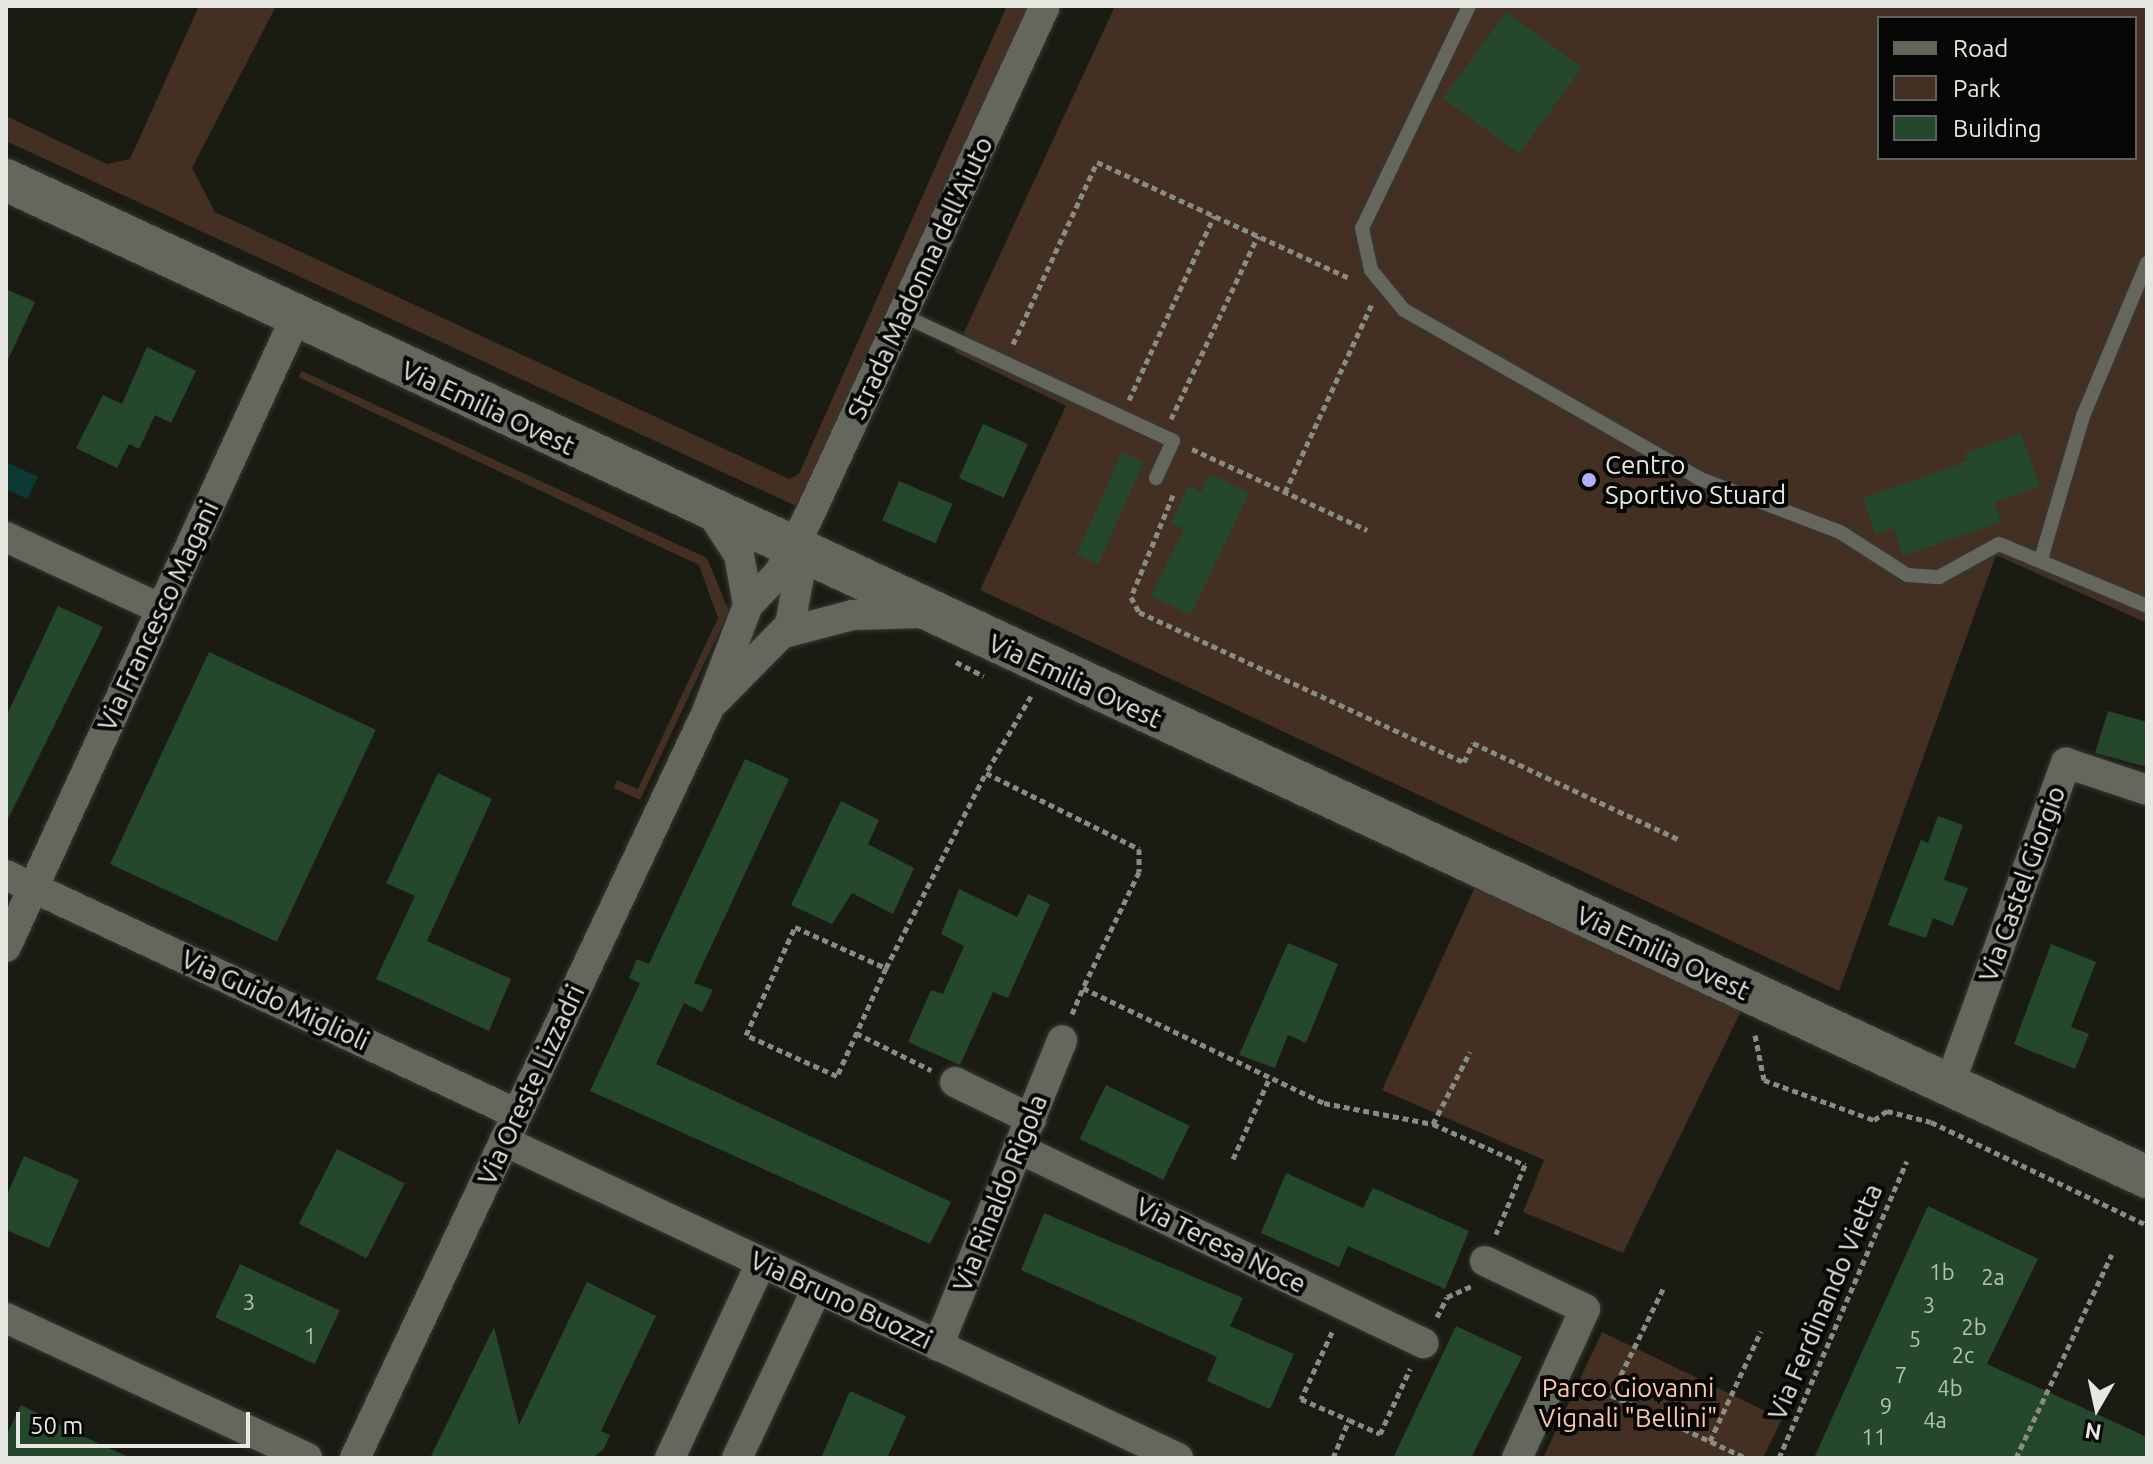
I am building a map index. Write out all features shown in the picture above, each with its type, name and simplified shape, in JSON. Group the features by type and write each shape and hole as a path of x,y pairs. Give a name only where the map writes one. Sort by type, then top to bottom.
{"street":[{"name":"Strada Madonna dell'Aiuto","path":"798,552 902,315 1045,6"},
{"name":"Via Emilia Ovest","path":"6,180 295,319 2147,1177"},
{"name":"Via Francesco Magani","path":"6,947 19,881 161,609 295,319"},
{"path":"711,512 739,555 748,605"},
{"path":"6,537 161,609"},
{"name":"Via Oreste Lizzadri","path":"355,1458 707,712 748,605 798,552"},
{"name":"Via Oreste Lizzadri","path":"707,712 784,633 797,608 798,552"},
{"path":"784,633 853,615 936,616"},
{"name":"Via Castel Giorgio","path":"1949,1086 2066,763 2147,790"},
{"name":"Via Guido Miglioli","path":"19,881 517,1114"},
{"name":"Via Rinaldo Rigola","path":"938,1346 1062,1040"},
{"path":"955,1082 1031,1119"},
{"name":"Via Bruno Buozzi","path":"504,1141 1178,1458"},
{"name":"Via Teresa Noce","path":"1018,1148 1417,1356"},
{"path":"1485,1261 1585,1309 1517,1458"},
{"path":"670,1458 761,1263"},
{"path":"737,1458 817,1289"},
{"path":"6,1318 307,1458"}],"lane":[{"path":"1469,6 1362,228 1371,270 1396,303 1698,478 1840,532 1907,575 1939,577 1993,544 2041,559 2147,606"},
{"path":"2041,559 2086,407 2147,263"},
{"path":"902,315 1168,438 1156,478"}],"path":[{"path":"1004,362 1097,162 1365,285"},
{"path":"1122,417 1214,216"},
{"path":"1258,236 1168,438 1367,530"},
{"path":"1285,492 1378,291"},
{"path":"1189,462 1194,450"},
{"path":"1177,486 1131,597 1139,612 1464,762 1473,743 1678,839"},
{"path":"952,655 977,678 992,674"},
{"path":"1019,687 1046,700"},
{"path":"886,968 795,927 746,1035 837,1076 886,968 986,773 1033,693"},
{"path":"986,773 1139,849 1139,872 1083,988 1062,1040"},
{"path":"1083,988 1324,1103 1433,1124 1525,1165 1471,1288 1447,1297 1380,1434 1301,1399 1333,1331 1346,1337"},
{"path":"1746,1024 1763,1054 1764,1080 1874,1120 1887,1111 1931,1122 2147,1225"},
{"path":"856,1033 955,1082"},
{"path":"1433,1124 1470,1052"},
{"path":"1233,1159 1270,1077"},
{"name":"Via Ferdinando Vietta","path":"1779,1458 1907,1161"},
{"path":"2016,1458 2112,1254"},
{"path":"1663,1289 1611,1395 1746,1458"},
{"path":"1710,1441 1761,1331"},
{"path":"1398,1362 1417,1356"},
{"path":"1333,1458 1349,1420"}],"green space":[{"path":"199,6 276,6 192,168 215,212 789,479 799,474 1007,6 1031,6 796,506 6,141 6,116 107,164 130,159"},
{"name":"Centro Sportivo Stuard","path":"1115,6 2147,6 2147,623 1996,555 1839,991 980,590 1066,406 955,352"},
{"path":"302,371 707,558 729,611 640,800 614,788 617,780 638,789 718,618 699,565 298,377"},
{"path":"1475,887 1742,1009 1623,1253 1523,1212 1544,1160 1382,1090"},
{"name":"Parco Giovanni Vignali \"Bellini\"","path":"1602,1332 1782,1419 1763,1458 1543,1458"}],"water":[{"path":"6,462 38,477 27,499 6,489"}],"building":[{"path":"1506,12 1582,67 1519,154 1443,99"},
{"path":"6,289 35,302 6,364"},
{"path":"147,347 196,371 171,423 155,415 139,449 129,444 117,468 76,448 103,395 122,404"},
{"path":"983,424 1028,444 1004,498 959,478"},
{"path":"2021,433 2040,487 1995,502 2001,522 1903,556 1894,528 1875,535 1863,498 1968,461 1965,453"},
{"path":"1122,452 1144,462 1098,564 1076,554"},
{"path":"1210,474 1249,493 1191,615 1151,596 1184,529 1171,523 1189,485 1201,492"},
{"path":"899,481 952,504 936,543 882,521"},
{"path":"58,606 103,627 6,823 6,717"},
{"path":"209,652 376,730 277,942 110,864"},
{"path":"2108,711 2147,722 2147,767 2095,753"},
{"path":"745,759 789,779 694,983 713,990 702,1012 684,1003 656,1064 951,1202 930,1244 590,1091 640,983 629,978 637,959 649,964"},
{"path":"438,773 492,799 427,941 511,979 489,1031 376,979 415,896 386,883"},
{"path":"841,801 879,820 868,844 914,868 893,914 852,893 832,924 791,905"},
{"path":"1938,816 1963,825 1944,880 1968,888 1953,926 1933,918 1926,938 1888,925 1921,840 1928,843"},
{"path":"959,889 1017,917 1028,894 1050,904 1008,998 993,992 960,1065 908,1042 931,990 943,994 964,946 941,934"},
{"path":"1288,943 1338,964 1306,1043 1288,1035 1275,1068 1239,1055"},
{"path":"2051,944 2096,962 2071,1027 2089,1034 2075,1069 2014,1044"},
{"path":"1106,1085 1190,1126 1163,1180 1080,1139"},
{"path":"337,1149 405,1184 367,1258 299,1224"},
{"path":"24,1156 79,1180 49,1248 6,1230 6,1197"},
{"path":"1286,1173 1363,1208 1373,1188 1469,1231 1445,1289 1348,1246 1339,1267 1261,1233"},
{"path":"1928,1206 2038,1259 1987,1364 2147,1437 2147,1458 1814,1458"},
{"path":"1044,1213 1243,1298 1230,1326 1294,1354 1270,1409 1207,1381 1217,1357 1021,1270"},
{"path":"240,1264 340,1310 315,1364 215,1317"},
{"path":"587,1282 656,1316 601,1431 610,1435 603,1450 592,1458 430,1458 494,1327 519,1425"},
{"path":"1456,1326 1522,1357 1471,1458 1393,1458"},
{"path":"850,1391 906,1416 887,1458 821,1458"},
{"path":"21,1405 131,1458 6,1458 6,1436"}],"place":[{"name":"Centro Sportivo Stuard","path":"1589,480"}]}
